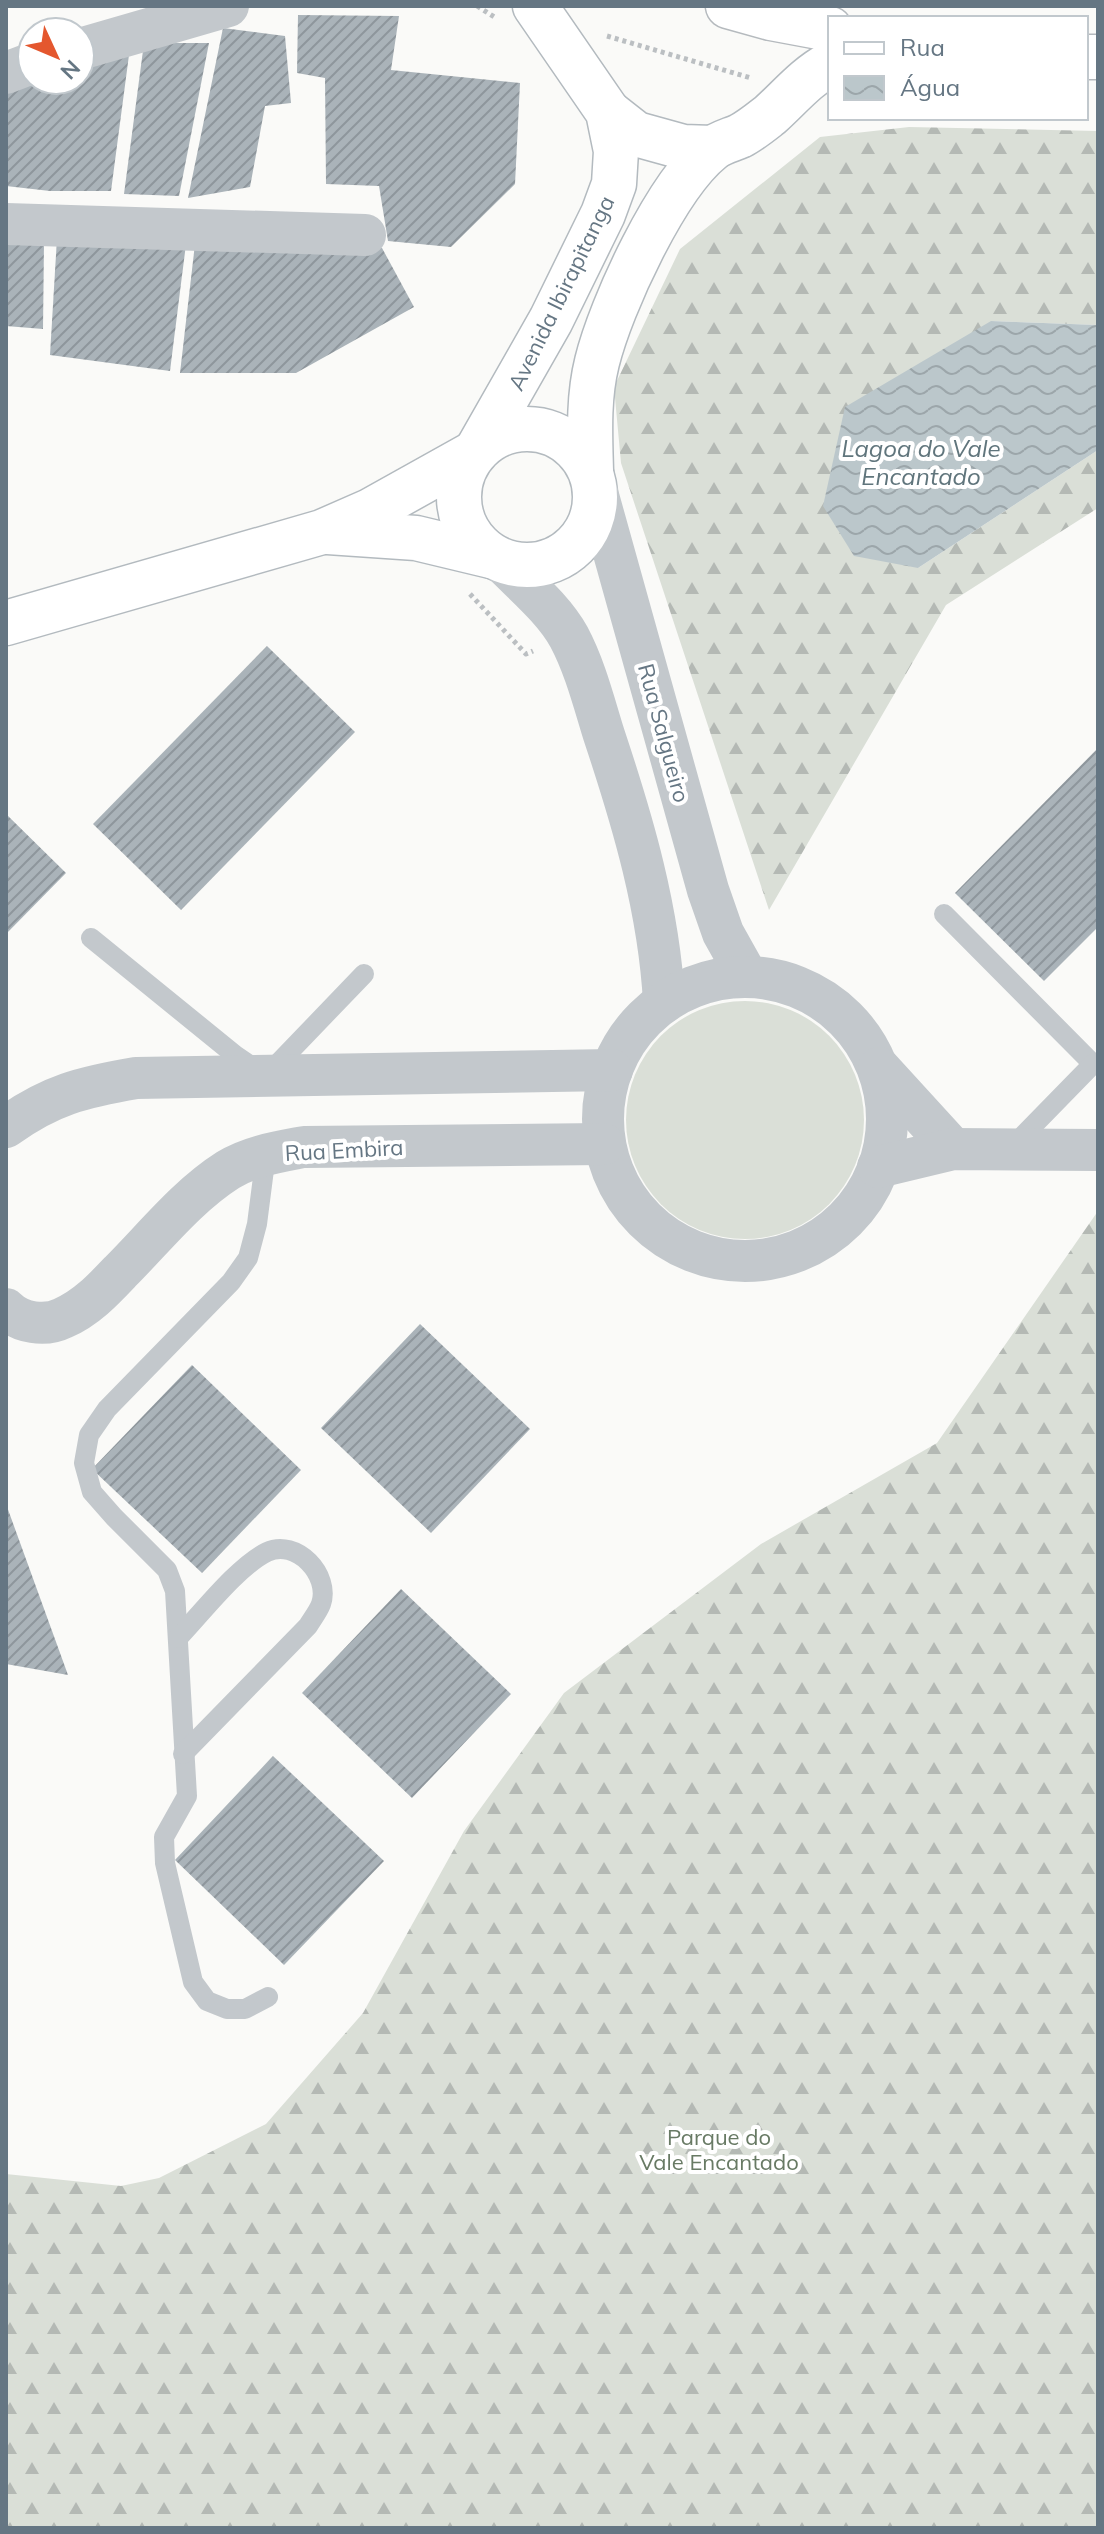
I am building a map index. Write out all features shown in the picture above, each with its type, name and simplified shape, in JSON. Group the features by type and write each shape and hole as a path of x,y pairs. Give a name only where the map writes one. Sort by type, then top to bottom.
{"main road":[{"name":"Avenida Ibirapitanga","path":"6,623 322,532 370,511 476,452 523,373 603,214 614,184 616,151 608,112 535,6"},
{"path":"728,6 828,29"},
{"path":"608,112 636,134 683,147 713,148 742,135 769,116 816,72 828,65"},
{"path":"593,478 581,454 567,441 540,430 511,431 492,438 476,452 464,470 459,489 465,527 476,544 495,558 523,566 548,563 570,551 586,533 595,510 590,411 597,362 621,295 647,239 671,199 713,148"},
{"name":"Avenida Ibirapitanga","path":"322,532 416,538 495,558"}],"street":[{"path":"96,44 228,6"},
{"path":"6,224 365,235"},
{"name":"Rua Salgueiro","path":"593,478 708,890 723,933 747,976"},
{"path":"495,558 568,636 588,683 623,791 653,907 661,951 664,1002"},
{"path":"879,1068 888,1109 884,1153 868,1190 843,1222 809,1247 769,1260 729,1261 689,1251 654,1230 626,1199 608,1162 602,1114 616,1056 637,1026 664,1002 689,987 747,976 789,982 827,1001 858,1030 879,1068 953,1149"},
{"path":"6,1127 31,1109 81,1088 136,1078 612,1070"},
{"name":"Rua Embira","path":"6,1309 13,1316 34,1323 59,1320 77,1311 97,1296 195,1196 229,1169 266,1154 304,1147 604,1144"},
{"path":"878,1167 953,1149 1098,1150"}],"lane":[{"path":"944,914 1095,1064 1008,1151"},
{"path":"91,938 235,1055 266,1076 364,974"},
{"path":"266,1154 257,1224 248,1258 231,1282 107,1409 89,1435 84,1463 92,1492 167,1570 175,1591 187,1796 164,1837 165,1863 193,1982 207,2001 227,2009 245,2009 268,1997"},
{"path":"178,1638 247,1566 269,1551 289,1549 308,1560 320,1579 321,1603 308,1626 183,1754"}],"path":[{"path":"605,35 795,91"}],"green space":[{"path":"909,127 1098,131 1098,325 991,321 918,568 1098,450 1098,508 946,605 769,910 621,463 614,387 680,249 820,137"},
{"path":"745,1001 768,1003 790,1010 811,1021 829,1036 844,1054 855,1075 862,1097 862,1143 855,1165 844,1186 829,1204 811,1219 790,1230 768,1237 745,1239 722,1237 700,1230 679,1219 661,1204 646,1186 635,1165 628,1143 626,1120 628,1097 635,1075 646,1054 661,1036 679,1021 700,1010 722,1003"},
{"name":"Parque do Vale Encantado","path":"1098,1211 1098,2528 6,2528 6,2174 121,2186 159,2178 266,2124 363,2013 464,1831 564,1693 761,1544 937,1443"}],"water":[{"name":"Lagoa do Vale Encantado","path":"991,321 1098,325 1098,450 918,568 854,556 823,506 845,407"}],"building":[{"path":"298,15 399,16 391,70 520,83 515,184 451,247 388,241 379,186 326,184 325,78 297,73"},
{"path":"223,28 285,36 291,103 265,106 250,187 188,198"},
{"path":"144,43 209,43 179,196 124,194"},
{"path":"129,55 111,191 50,191 6,186 6,86 16,84 16,96 96,96 96,63"},
{"path":"6,237 44,243 43,329 6,326"},
{"path":"57,238 186,244 170,371 50,355"},
{"path":"195,244 382,248 414,307 296,373 180,373"},
{"path":"267,646 355,732 181,910 93,824"},
{"path":"1098,748 1098,927 1044,981 955,893"},
{"path":"6,814 66,873 6,934"},
{"path":"420,1324 530,1429 431,1533 321,1428"},
{"path":"192,1365 301,1470 202,1573 92,1469"},
{"path":"6,1504 68,1675 6,1664"},
{"path":"401,1589 511,1694 412,1798 302,1693"},
{"path":"273,1756 384,1861 284,1965 175,1860"}]}
